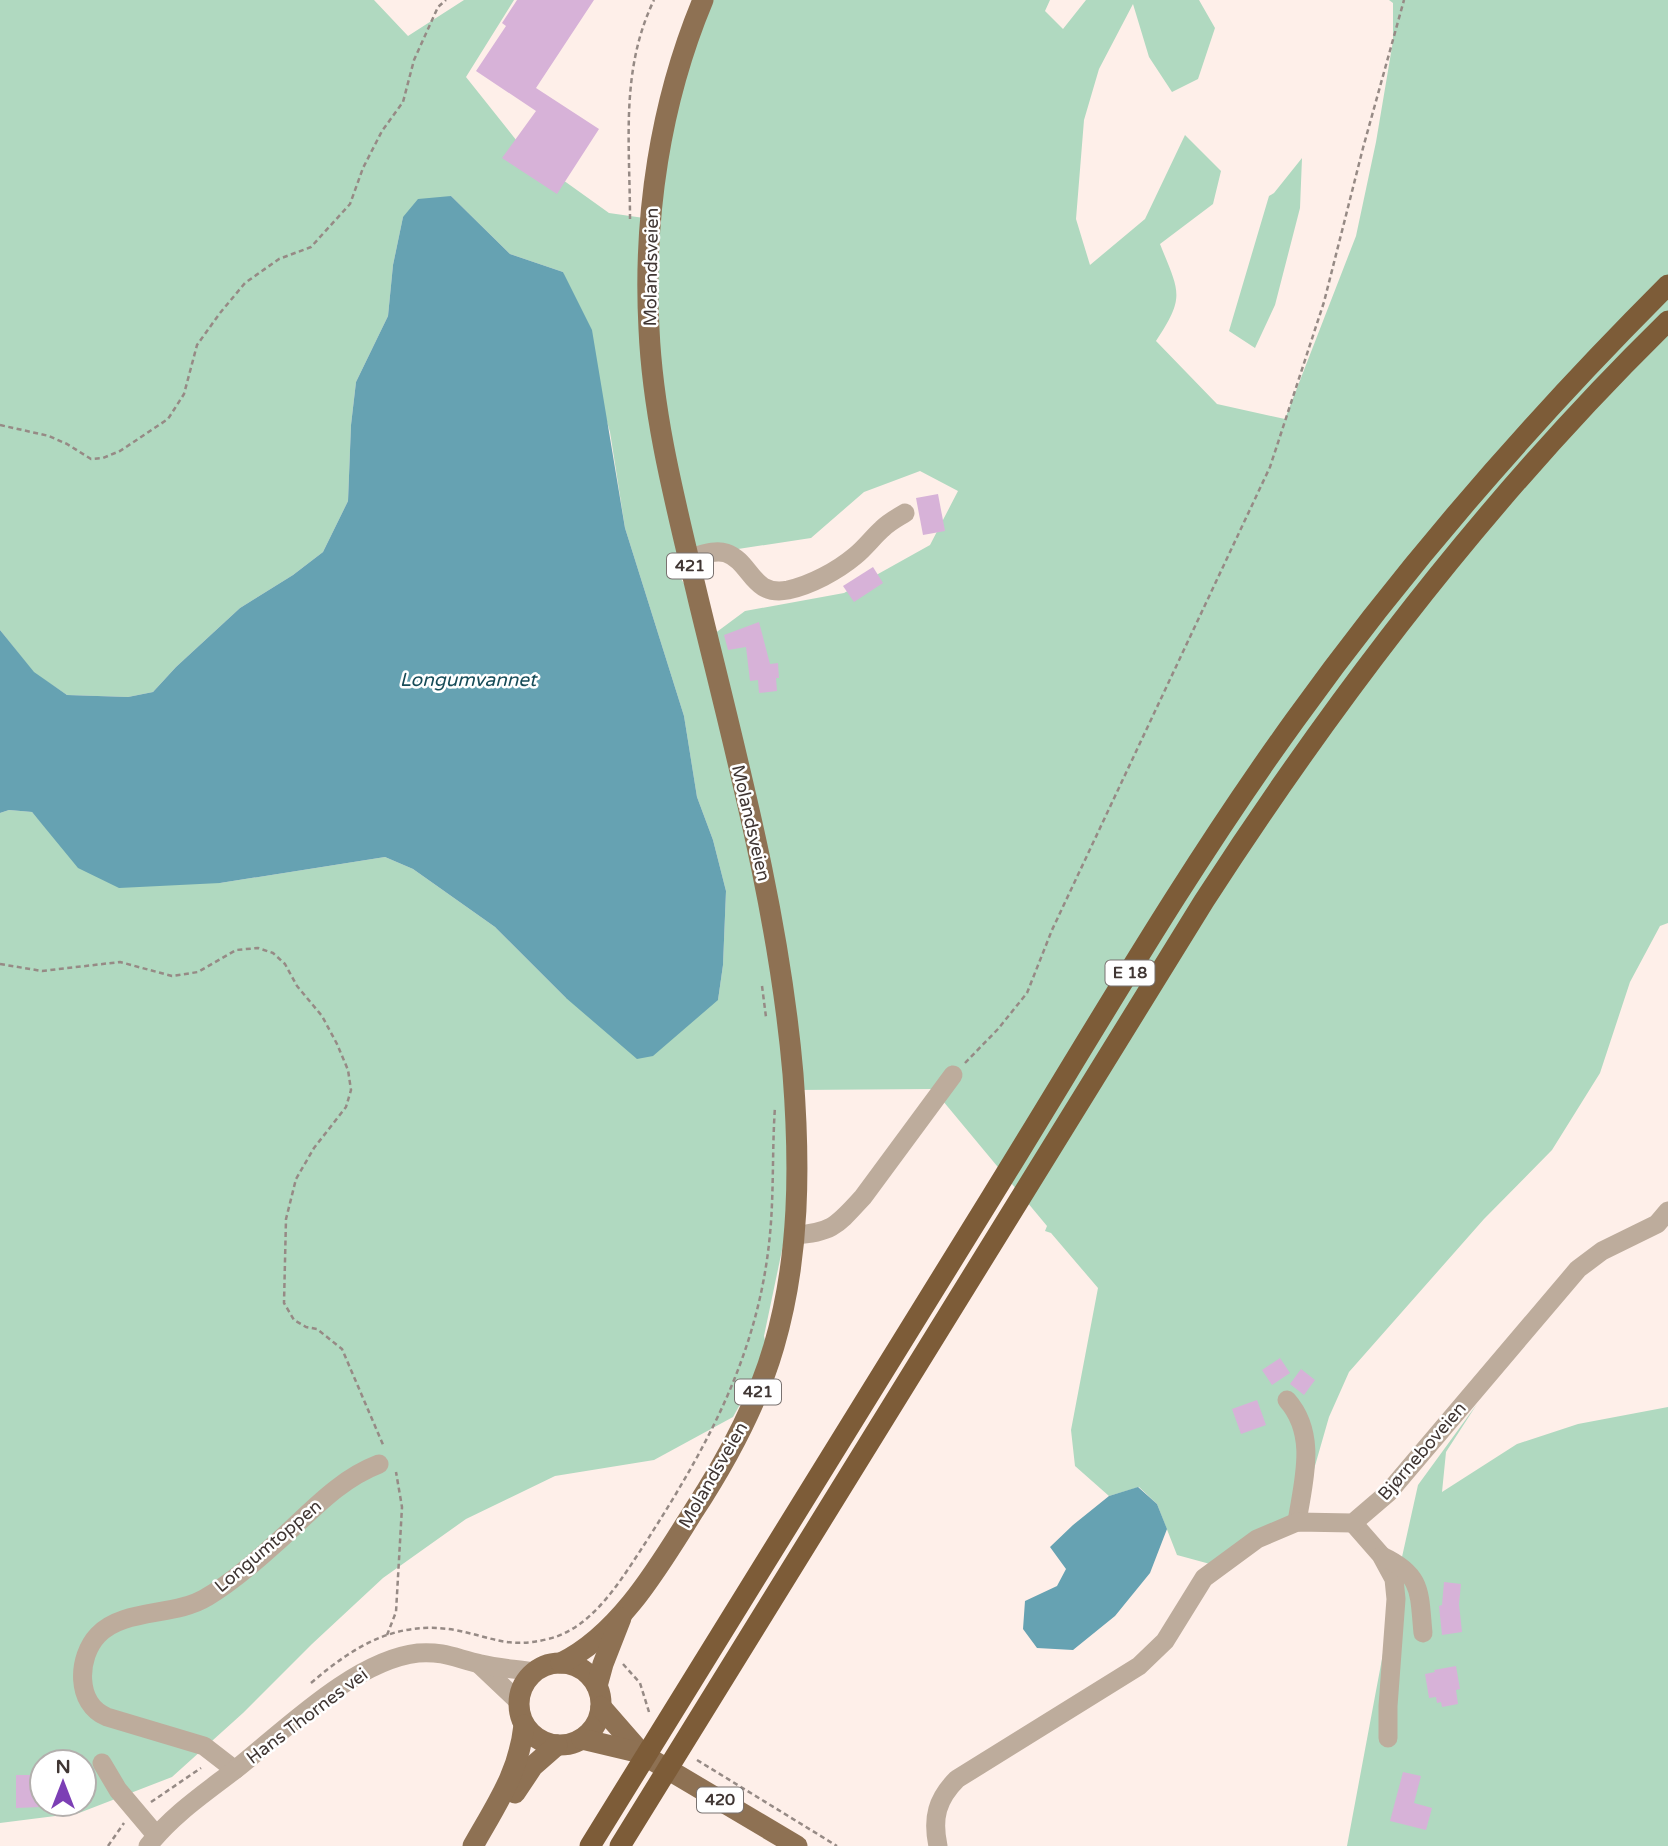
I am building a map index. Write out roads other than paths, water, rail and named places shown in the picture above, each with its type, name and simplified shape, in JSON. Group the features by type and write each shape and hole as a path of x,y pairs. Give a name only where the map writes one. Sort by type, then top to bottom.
{"highway":[{"name":"E 18","path":"590,1846 640,1763 660,1719 1177,897 1292,723 1451,517 1562,394 1668,285"},
{"name":"E 18","path":"620,1846 1204,901 1273,796 1338,703 1439,573 1537,458 1668,321"}],"main road":[{"name":"Molandsveien","path":"599,1697 603,1664 621,1616 714,1480 766,1372 778,1333 790,1274 797,1200 797,1133 780,964 744,791 667,461 653,380 649,333 648,263 654,183 679,67 703,0"},
{"name":"Molandsveien","path":"561,1662 571,1657 621,1616"},
{"name":"421","path":"534,1672 546,1665 561,1662"},
{"path":"561,1662 582,1669 599,1697"},
{"path":"534,1672 521,1688 518,1701 519,1714 524,1725 542,1741 557,1745 566,1745 582,1739"},
{"name":"421","path":"582,1739 595,1725 599,1697"},
{"name":"420","path":"599,1697 640,1763"},
{"path":"473,1846 508,1785 521,1750 524,1725"},
{"name":"420","path":"582,1739 640,1763 797,1846"},
{"path":"485,1846 526,1775 539,1759 557,1745"}],"street":[{"path":"688,558 716,552 727,553 762,587 774,591 786,590 804,585 837,569 856,555 884,526 905,513"},
{"path":"794,1235 822,1233 849,1213 953,1076"},
{"name":"Bjørneboveien","path":"1353,1523 1388,1493 1578,1269 1602,1251 1664,1220"},
{"path":"1287,1400 1299,1420 1306,1447 1305,1483 1297,1522"},
{"name":"Longumtoppen","path":"234,1770 204,1746 107,1717 97,1711 88,1701 82,1680 84,1662 90,1646 99,1633 119,1622 136,1616 180,1609 209,1597 274,1545 347,1479 386,1460"},
{"path":"938,1846 934,1825 939,1801 957,1779 1139,1666 1165,1641 1204,1578 1257,1539 1297,1522 1353,1523 1381,1555 1394,1579 1396,1600 1388,1738"},
{"path":"1381,1555 1399,1564 1419,1588 1423,1633"},
{"name":"Hans Thornes vei","path":"103,1763 152,1841 182,1810 284,1729 375,1665 401,1656 434,1653 469,1659 479,1664 518,1701"},
{"name":"Hans Thornes vei","path":"479,1664 534,1672"}],"water":[{"name":"Longumvannet","path":"451,196 510,254 563,272 592,330 625,528 684,716 697,797 713,840 726,891 723,965 718,1000 653,1056 637,1059 566,998 495,927 413,869 385,857 220,883 119,888 78,868 32,812 9,810 0,813 0,630 34,672 67,695 128,697 153,692 240,608 293,575 323,552 348,501 351,425 356,382 388,316 393,265 403,217 418,199"},
{"path":"1138,1487 1157,1504 1167,1529 1150,1573 1115,1616 1073,1650 1037,1648 1023,1629 1025,1601 1057,1586 1066,1569 1050,1547 1109,1496"}]}
